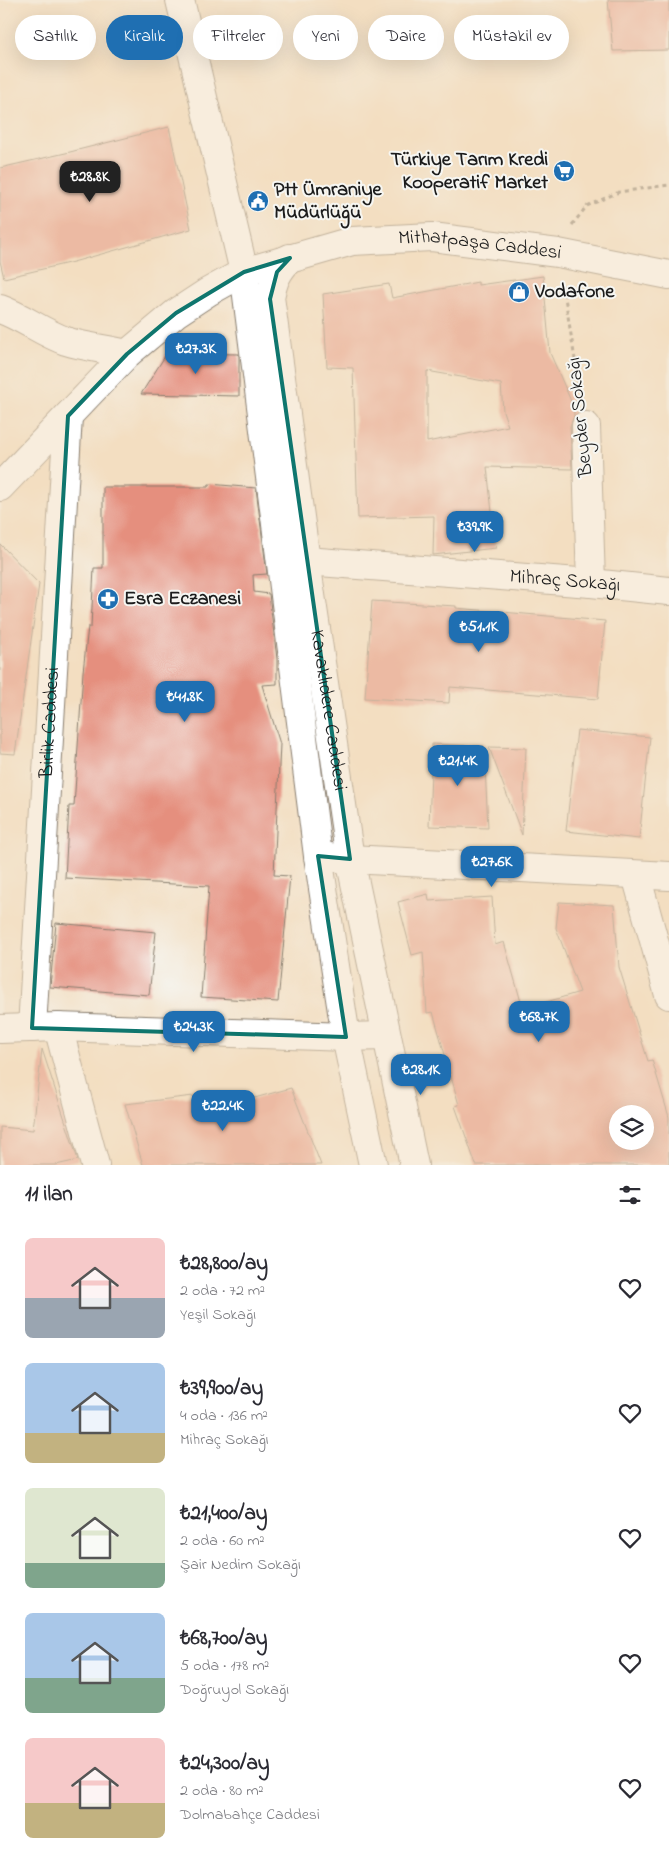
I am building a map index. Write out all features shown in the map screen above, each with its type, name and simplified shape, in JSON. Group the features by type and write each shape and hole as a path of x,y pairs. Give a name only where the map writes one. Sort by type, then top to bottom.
{"main road":[{"name":"Kavaklıdere Caddesi","path":"180,0 244,272 294,563 350,859 414,1165"},
{"name":"Mithatpaşa Caddesi","path":"0,487 126,354 176,313 244,272 352,241 432,237 558,253 669,274"},
{"name":"Kavaklıdere Caddesi","path":"290,258 277,272 271,286 270,297 318,856 346,1037 373,1165"},
{"path":"0,309 67,341 126,354"},
{"name":"Birlik Caddesi","path":"68,416 45,1027 95,1165"},
{"name":"Beyder Sokağı","path":"586,426 591,583"},
{"name":"Mihraç Sokağı","path":"294,563 591,583 669,591"},
{"path":"318,856 669,876"},
{"path":"636,875 669,995"},
{"path":"0,1030 45,1027 346,1037 386,1036"}],"path":[{"path":"558,253 572,225 588,206 619,192 669,185"},
{"name":"Beyder Sokağı","path":"558,253 586,426"}],"highlighted area":[{"path":"290,258 277,272 270,299 350,859 318,856 346,1037 32,1028 68,416 127,354 176,313 244,272"}],"building":[{"path":"608,0 669,0 669,50 613,51"},
{"path":"169,127 191,229 73,262 4,278 0,261 0,168"},
{"path":"543,276 550,353 574,408 574,416 570,426 572,469 487,467 496,548 433,555 434,516 358,518 353,368 327,367 323,294 389,284 392,298 478,282 478,285","holes":["427,371 501,384 503,411 508,426 427,442"]},
{"path":"167,353 239,354 239,396 141,394"},
{"path":"209,484 256,488 267,574 253,575 254,592 269,594 277,659 277,684 262,685 280,744 274,875 290,876 278,1002 201,997 209,886 65,878 69,806 74,806 83,672 88,627 91,627 94,568 103,568 103,487 208,487"},
{"path":"0,544 39,584 15,754 0,753"},
{"path":"372,601 456,606 456,608 605,621 598,699 450,687 449,703 365,698"},
{"path":"577,730 650,737 639,839 566,831"},
{"path":"432,744 484,746 488,828 429,826"},
{"path":"489,747 526,748 522,835"},
{"path":"428,894 429,901 492,897 495,945 504,942 523,1009 580,992 556,928 559,902 614,905 619,967 648,1061 652,1060 669,1117 669,1165 476,1165 455,1106 459,1105 433,1012 427,1013 423,952 412,955 398,902"},
{"path":"56,923 156,932 149,995 50,987"},
{"path":"42,1049 78,1160 56,1165 0,1165 0,1127 33,1130"},
{"path":"291,1088 321,1165 143,1165 125,1104 202,1095 207,1111"}],"place":[{"name":"Türkiye Tarım Kredi Kooperatif Market","path":"564,171"},
{"name":"Ptt Ümraniye Müdürlüğü","path":"258,201"},
{"name":"Vodafone","path":"519,292"},
{"name":"Esra Eczanesi","path":"108,599"}]}
